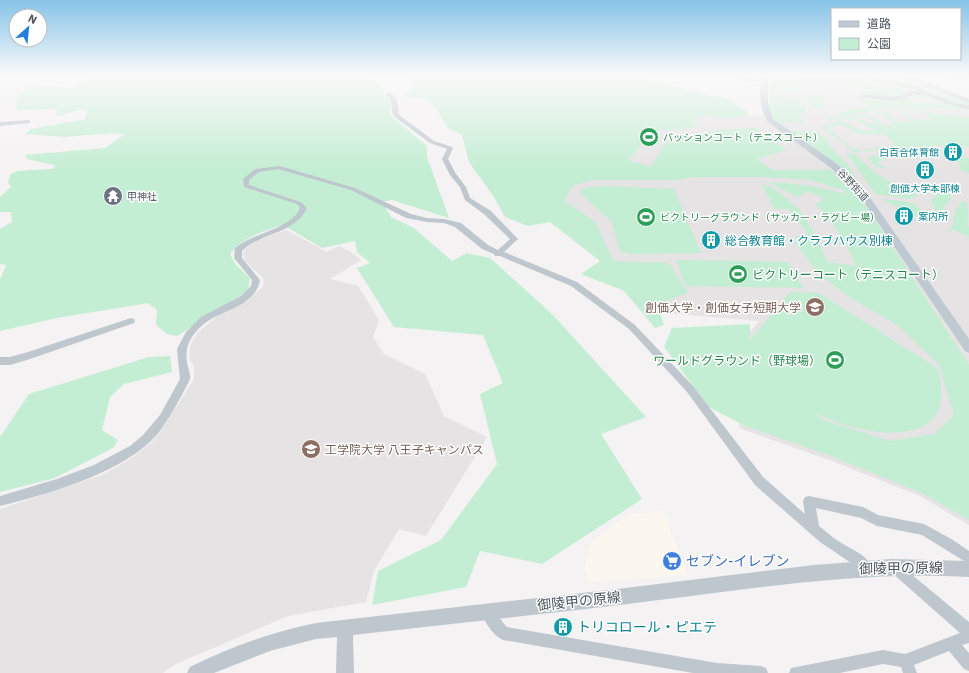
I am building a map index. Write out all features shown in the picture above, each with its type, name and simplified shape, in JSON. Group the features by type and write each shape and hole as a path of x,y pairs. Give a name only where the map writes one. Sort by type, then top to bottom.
{"main road":[{"name":"谷野街道","path":"764,106 764,112 774,125 834,166 861,191 969,348"}],"street":[{"path":"395,106 397,116 432,142 450,148 445,159 452,172 463,186 467,199 488,213 514,239 498,254"},
{"path":"0,124 28,122"},
{"path":"0,501 56,484 93,470 132,450 148,437 186,379 186,372 182,362 182,346 191,331 205,319 245,297 256,287 256,280 238,258 238,250 247,242 294,222 302,214 304,208 299,203 246,186 246,180 257,170 271,167 291,170 353,189 409,216 450,222 458,225 478,242 498,254 574,284 632,327 690,389 759,481 814,529 866,567"},
{"path":"0,361 10,361 131,322"},
{"path":"814,529 809,501 863,513 877,520 924,530 949,544 969,558"},
{"path":"892,566 969,631"},
{"name":"御陵甲の原線","path":"196,673 237,654 287,637 345,628 866,567 936,566 969,569"},
{"path":"487,611 493,622 503,633 716,670 761,673"},
{"path":"345,628 345,673"},
{"path":"796,673 883,658 908,667 951,643 969,636"},
{"path":"951,643 969,664"}],"shaded area":[{"name":"創価大学・創価女子短期大学","path":"770,106 969,106 969,525 920,496 832,461 739,428 741,406 732,353 759,321 676,314 621,285 562,201 599,136 705,114 770,116"},
{"name":"工学院大学 八王子キャンパス","path":"286,230 327,252 339,246 351,252 361,260 330,279 358,286 379,320 373,337 384,354 425,374 444,416 487,437 426,536 399,529 374,571 366,602 288,616 176,664 163,673 0,673 0,509 102,475 133,457 152,442 165,425 194,379 194,367 189,357 190,345 198,332 219,315 248,301 263,286 264,279 245,261 243,255 245,249 259,240"},
{"path":"663,511 688,575 589,582 584,566 591,543 626,515"}],"green space":[{"path":"17,106 391,106 390,115 427,146 427,157 449,218 392,200 382,202 391,217 414,228 452,261 467,253 490,258 552,314 646,417 601,434 642,499 542,564 480,551 466,587 372,605 378,571 441,540 497,464 480,394 503,383 483,335 394,327 357,268 370,263 357,252 355,241 322,248 283,225 254,235 241,243 230,254 236,265 250,278 248,291 177,336 167,334 156,325 157,310 148,303 57,318 0,331 0,280 6,265 0,264 0,229 12,222 11,212 0,212 0,197 11,187 8,182 11,174 18,171 51,169 55,167 54,165 27,159 25,155 105,148 124,135 117,133 65,137 25,134 31,129 85,119 87,110 82,109 59,116 56,115 58,109 17,110"},
{"path":"434,106 739,106 746,111 748,116 723,118 705,114 694,119 697,126 676,130 639,130 638,132 642,144 629,160 650,167 666,142 719,130 755,128 787,150 757,159 772,170 831,170 847,183 870,212 969,365 969,520 922,493 831,456 743,425 709,407 664,347 672,328 750,324 750,340 790,292 819,293 937,368 941,389 940,406 933,418 923,426 909,431 893,433 851,427 814,414 823,420 890,441 934,434 954,415 939,365 899,326 852,299 820,275 794,242 800,242 795,236 808,235 807,232 788,209 774,209 762,184 775,189 800,210 819,241 827,262 856,266 838,233 827,217 815,204 824,199 808,191 798,197 768,182 807,185 847,194 843,190 810,180 761,177 695,177 674,180 593,180 574,185 569,191 565,201 596,223 613,261 669,263 688,293 657,304 664,325 655,328 624,291 581,274 600,261 550,222 528,226 505,217 494,197 469,162 462,135 448,128"},
{"path":"769,106 808,107 799,118 805,120 802,123 786,121 781,125 772,118 769,112"},
{"path":"957,106 969,110 934,108 881,109 829,121 827,119 850,110 871,107"},
{"path":"913,108 928,110 934,114 969,117 969,147 957,144 931,146 937,153 924,153 903,147 866,152 862,149 876,150 874,147 893,146 893,143 895,142 884,134 860,134 844,125 827,127 853,149 857,148 861,152 854,153 836,136 830,135 821,127 839,120 864,131 876,130 853,119 845,121 841,119 852,116 877,126 867,116 853,115 867,114 883,123 895,126 883,114 871,112 885,111 898,122 912,121 901,111 890,111 903,110 915,120 931,119 926,111 907,109"},
{"path":"783,126 791,131 815,131 826,139 835,152 846,162 863,189 841,167"},
{"name":"パッションコート（テニスコート）","path":"639,131 653,131 660,144 645,144"},
{"path":"936,146 953,158 969,158 969,173 959,169 961,167 959,164"},
{"path":"854,153 874,172 891,182 886,186 895,191 903,188 919,196 912,197 910,199 875,194 854,163 845,154"},
{"path":"900,153 876,163 887,168 876,167 867,157"},
{"name":"ビクトリーグラウンド（サッカー・ラグビー場）","path":"603,186 674,189 701,253 630,254 620,251 611,221 581,194 580,191 585,188"},
{"path":"936,187 950,193 951,199 943,208 940,223 931,215 935,209 931,200 937,196 933,189"},
{"path":"881,199 910,203 919,208 922,212 918,213 919,218"},
{"path":"962,201 966,202 968,208 967,226 969,227 969,237 954,230 947,232 953,226 955,211"},
{"name":"ビクトリーコート（テニスコート）","path":"676,260 788,262 803,288 685,286"},
{"path":"170,356 172,372 124,384 110,397 102,430 118,440 113,448 55,478 0,492 0,437 29,394 149,357"}],"place":[{"name":"パッションコート（テニスコート）","path":"649,137"},
{"name":"白百合体育館","path":"953,152"},
{"name":"創価大学本部棟","path":"925,170"},
{"name":"甲神社","path":"113,196"},
{"name":"案内所","path":"904,216"},
{"name":"ビクトリーグラウンド（サッカー・ラグビー場）","path":"646,217"},
{"name":"総合教育館・クラブハウス別棟","path":"711,240"},
{"name":"ビクトリーコート（テニスコート）","path":"738,274"},
{"name":"創価大学・創価女子短期大学","path":"815,307"},
{"name":"ワールドグラウンド（野球場）","path":"835,360"},
{"name":"工学院大学 八王子キャンパス","path":"311,449"},
{"name":"セブン-イレブン","path":"672,561"},
{"name":"トリコロール・ピエテ","path":"563,627"}]}
